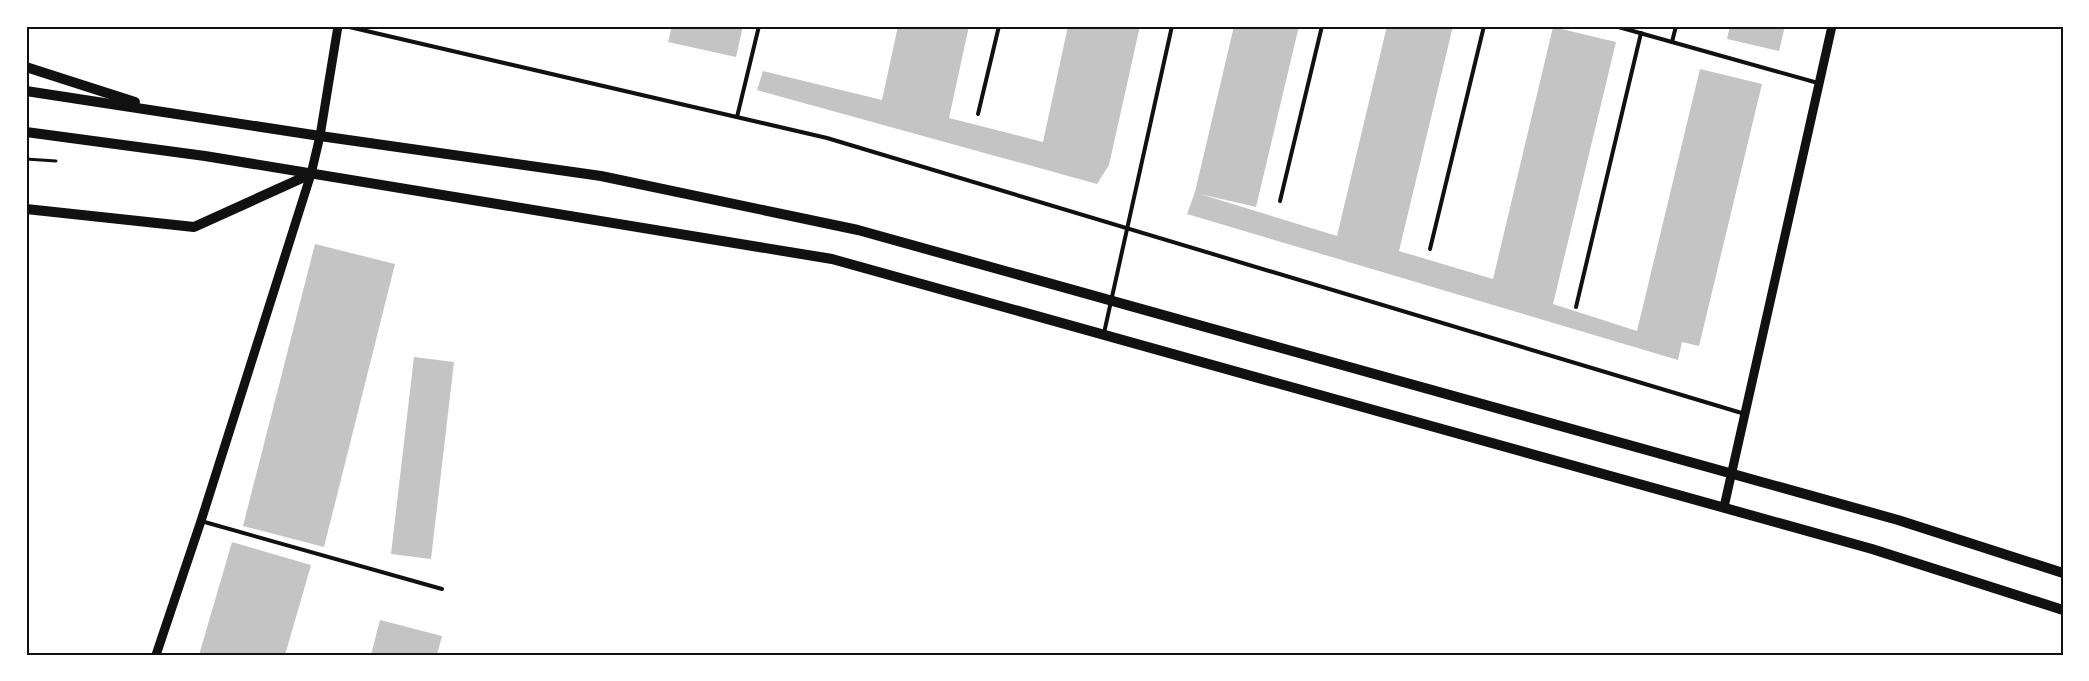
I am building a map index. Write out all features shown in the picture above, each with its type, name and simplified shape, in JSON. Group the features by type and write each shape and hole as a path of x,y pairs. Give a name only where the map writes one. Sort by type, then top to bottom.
{"main road":[{"path":"26,67 164,112"},
{"path":"26,90 320,136 601,176 858,230 1898,520 2063,573"},
{"path":"26,132 205,156 832,259 1872,548 2063,610"},
{"path":"26,209 194,227 311,174"}],"street":[{"path":"156,655 201,521 311,174 320,136 338,26"},
{"path":"1724,507 1832,26"}],"lane":[{"path":"345,26 827,138 1745,414"},
{"path":"737,118 759,26"},
{"path":"978,114 999,26"},
{"path":"1103,335 1172,26"},
{"path":"1280,201 1322,26"},
{"path":"1430,249 1484,26"},
{"path":"1615,26 1819,83"},
{"path":"1672,42 1676,26"},
{"path":"1576,307 1641,34"},
{"path":"201,521 442,589"}],"building":[{"path":"672,26 743,26 736,57 668,42"},
{"path":"898,26 969,26 949,118 1043,142 1068,26 1140,26 1109,165 1097,184 757,90 763,71 882,100"},
{"path":"1234,26 1299,26 1256,207 1200,194 1337,236 1387,26 1453,26 1399,251 1493,279 1553,27 1616,42 1553,304 1637,331 1700,69 1762,84 1699,346 1682,342 1678,360 1187,214 1195,192"},
{"path":"1730,26 1785,26 1779,51 1727,39"},
{"path":"315,244 395,264 324,547 243,526"},
{"path":"414,357 454,362 431,559 391,554"},
{"path":"232,542 311,565 285,655 199,655"},
{"path":"380,620 442,636 437,655 371,655"}]}
